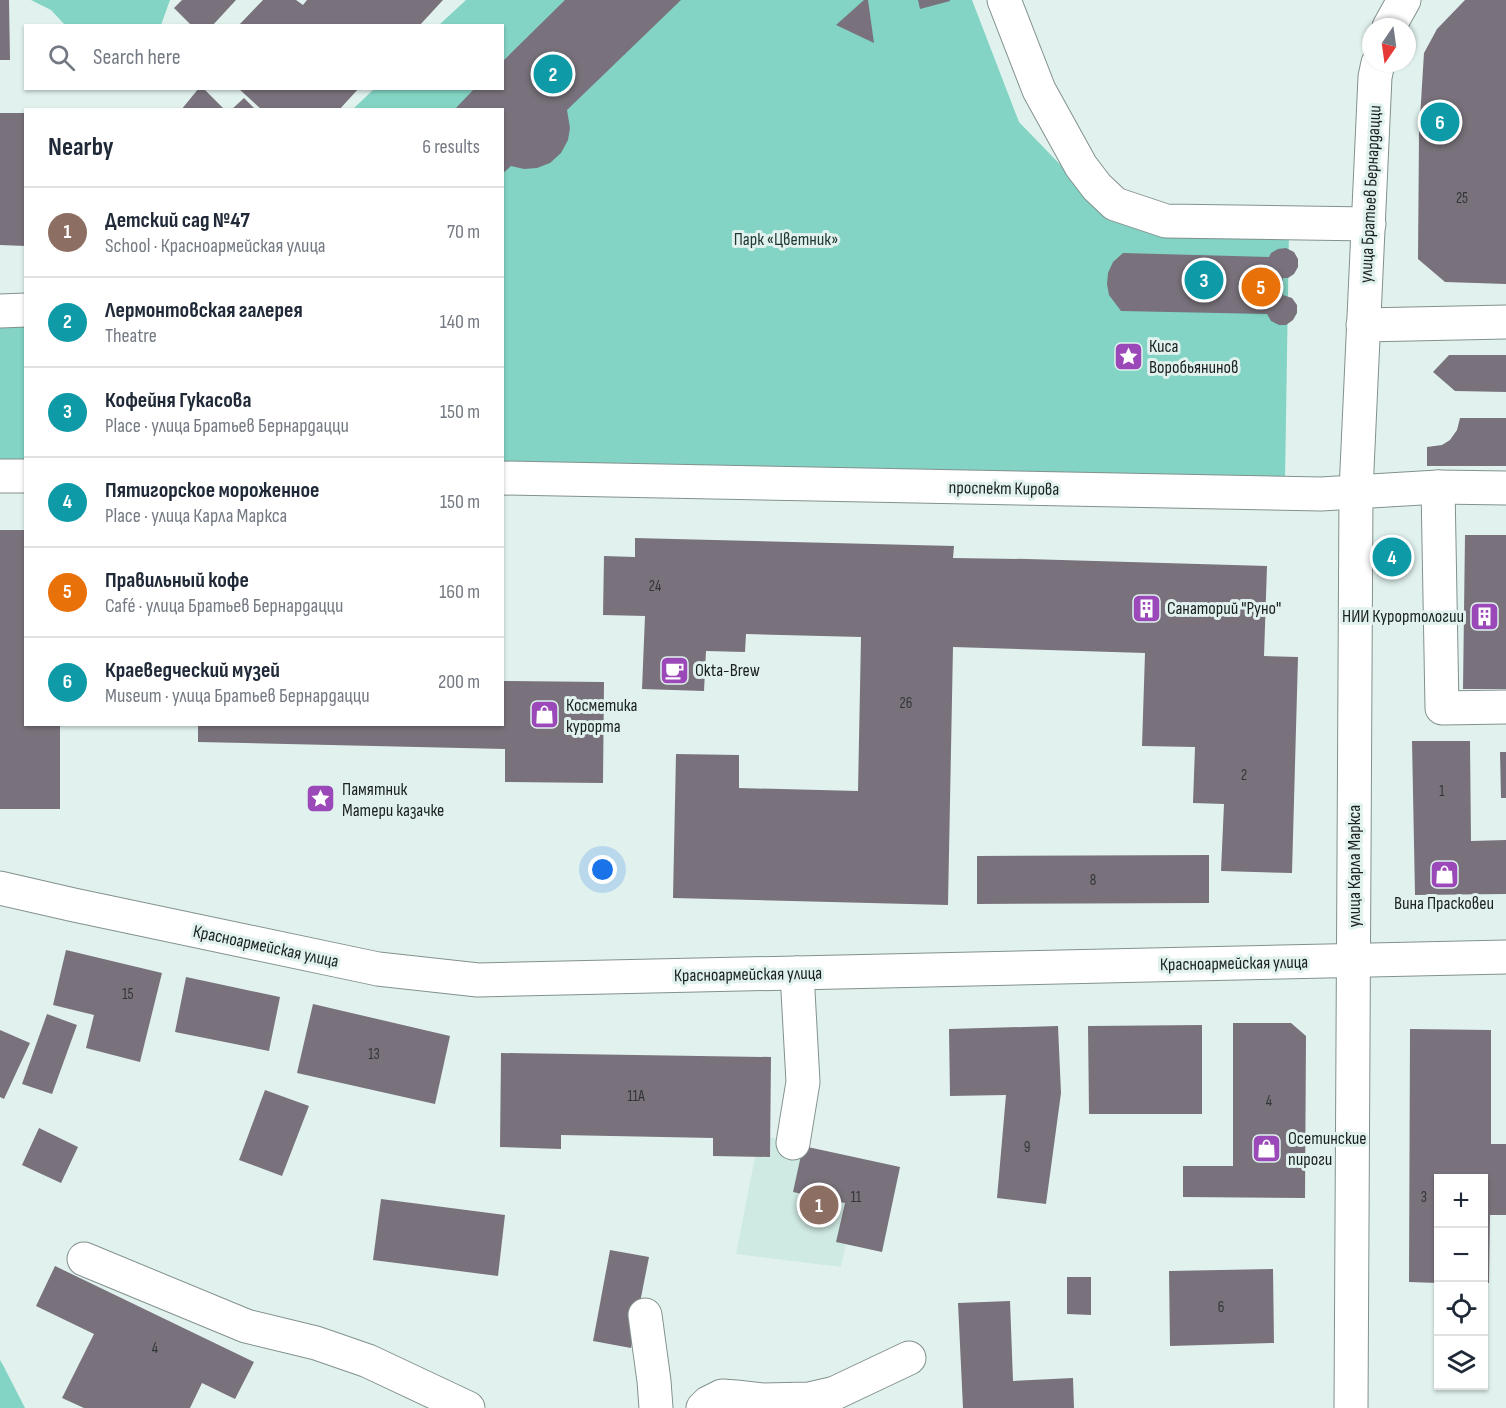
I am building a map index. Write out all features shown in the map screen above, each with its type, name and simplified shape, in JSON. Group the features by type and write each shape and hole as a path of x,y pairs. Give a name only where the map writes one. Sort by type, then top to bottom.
{"street":[{"path":"1004,0 1038,90 1081,166 1097,187 1115,204 1166,221 1369,224"},
{"path":"1394,18 1404,0"},
{"name":"улица Братьев Бернардацци","path":"1364,325 1377,72"},
{"path":"0,310 24,310"},
{"path":"1364,325 1506,322"},
{"name":"улица Карла Маркса","path":"1351,1408 1356,491 1364,325"},
{"path":"0,476 24,476"},
{"name":"проспект Кирова","path":"504,478 1321,494 1438,487 1506,488"},
{"path":"1438,487 1442,708 1506,707"},
{"name":"Красноармейская улица","path":"0,888 378,969 478,980 1506,957"},
{"path":"793,1143 803,1082 797,973"},
{"path":"84,1259 246,1326 316,1343 368,1361 468,1408"},
{"path":"645,1315 656,1408"},
{"path":"703,1408 722,1396 764,1400 809,1399 835,1393 909,1358"}],"shaded area":[{"path":"770,1137 900,1167 882,1252 846,1244 841,1267 736,1254 755,1157 770,1157"}],"green space":[{"path":"31,0 170,0 161,24 64,24 51,10"},
{"name":"Парк «Цветник»","path":"466,0 972,0 1019,122 1109,215 1289,230 1285,481 504,476 504,108 354,108 373,90 504,90 504,24 440,24"},
{"path":"0,300 24,300 24,475 0,475"},
{"path":"0,1360 3,1365 25,1408 0,1408"}],"building":[{"path":"0,0 9,0 10,60 0,60"},
{"path":"182,0 236,0 214,24 190,24 174,8"},
{"path":"263,0 296,0 303,5 307,0 443,0 421,24 240,24"},
{"path":"565,0 681,0 567,110 570,128 568,140 561,153 550,163 537,168 524,169 511,166 504,172 504,108 456,108 473,90 504,90 504,60"},
{"path":"864,0 868,0 874,43 836,25"},
{"path":"918,0 950,0 950,1 920,9"},
{"path":"1465,0 1506,0 1506,284 1445,282 1418,259 1419,134 1424,53 1437,29"},
{"path":"197,90 205,90 223,108 183,108"},
{"path":"240,90 357,90 341,108 260,108"},
{"path":"244,98 254,108 233,108"},
{"path":"0,113 24,113 24,246 0,245"},
{"path":"1286,248 1294,252 1298,259 1298,267 1294,274 1283,278 1283,295 1292,298 1297,305 1297,313 1286,325 1279,325 1271,321 1267,314 1121,311 1109,295 1108,273 1113,262 1123,253 1269,257 1278,249"},
{"path":"1449,355 1506,355 1506,392 1455,391 1433,372"},
{"path":"1460,418 1506,418 1506,466 1427,466 1427,447 1442,445 1450,440 1457,430"},
{"path":"0,530 24,530 24,726 60,726 60,809 0,809"},
{"name":"НИИ Курортологии","path":"1465,535 1506,535 1506,689 1463,689"},
{"path":"635,538 954,546 953,558 1267,566 1264,656 1298,657 1292,873 1221,871 1224,804 1193,803 1195,747 1142,746 1145,653 953,647 948,905 673,898 676,754 739,755 739,788 858,791 861,637 746,634 745,652 706,651 704,691 642,689 645,616 603,615 604,556 635,557"},
{"path":"1376,545 1408,547 1407,569 1375,567"},
{"path":"504,681 604,682 603,783 505,782 505,749 198,742 198,726 504,726"},
{"path":"1412,741 1470,741 1471,841 1506,840 1506,894 1415,895"},
{"path":"1500,752 1506,752 1506,798 1501,798"},
{"path":"1209,855 1209,903 977,904 977,856"},
{"path":"66,950 162,973 140,1062 86,1048 94,1015 53,1005"},
{"path":"186,977 280,997 269,1051 175,1032"},
{"path":"313,1004 450,1036 435,1104 297,1073"},
{"path":"47,1014 77,1025 52,1094 22,1084"},
{"path":"1233,1023 1291,1023 1306,1036 1305,1198 1183,1197 1183,1166 1233,1166"},
{"path":"1202,1025 1202,1114 1089,1114 1088,1026"},
{"path":"1058,1026 1061,1093 1046,1204 997,1198 1006,1095 950,1096 949,1029"},
{"path":"1410,1029 1491,1030 1491,1144 1506,1144 1506,1215 1490,1215 1489,1283 1488,1174 1434,1174 1434,1283 1409,1282"},
{"path":"0,1030 30,1043 4,1099 0,1097"},
{"path":"501,1053 771,1057 770,1157 713,1156 713,1138 561,1135 561,1149 500,1147"},
{"path":"265,1090 309,1106 282,1176 239,1160"},
{"path":"39,1128 78,1147 61,1183 22,1165"},
{"path":"803,1146 900,1167 882,1252 836,1242 845,1203 793,1192"},
{"path":"381,1199 505,1215 498,1276 373,1260"},
{"path":"610,1250 649,1257 631,1348 593,1341"},
{"path":"55,1266 254,1362 235,1399 202,1383 190,1408 84,1408 62,1398 94,1334 36,1306"},
{"path":"1273,1269 1274,1343 1170,1346 1169,1271"},
{"path":"1067,1277 1091,1277 1091,1315 1067,1314"},
{"path":"1010,1301 1013,1381 1073,1378 1074,1408 963,1408 958,1303"}],"place":[{"name":"Лермонтовская галерея","path":"553,74"},
{"name":"Краеведческий музей","path":"1440,122"},
{"name":"Кофейня Гукасова","path":"1204,280"},
{"name":"Правильный кофе","path":"1261,287"},
{"name":"Киса Воробьянинов","path":"1128,356"},
{"name":"Пятигорское мороженное","path":"1392,557"},
{"name":"Санаторий \"Руно\"","path":"1146,608"},
{"name":"НИИ Курортологии","path":"1485,616"},
{"name":"Okta-Brew","path":"674,670"},
{"name":"Косметика курорта","path":"545,715"},
{"name":"Памятник Матери казачке","path":"321,799"},
{"name":"Вина Прасковеи","path":"1444,874"},
{"name":"Осетинские пироги","path":"1267,1148"},
{"name":"Детский сад №47","path":"819,1205"}]}
